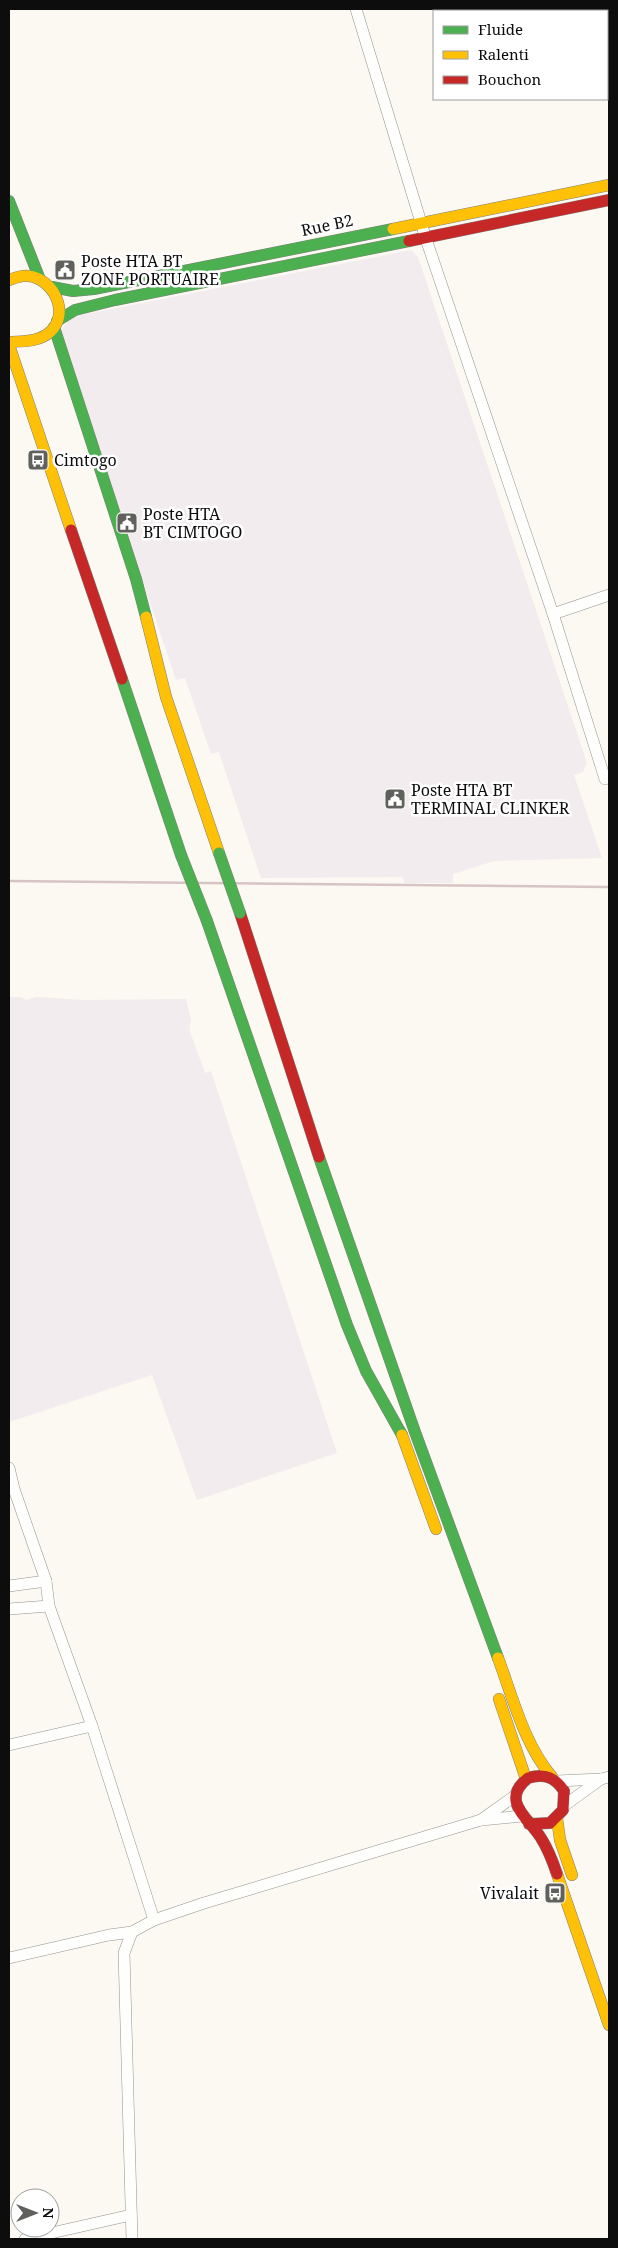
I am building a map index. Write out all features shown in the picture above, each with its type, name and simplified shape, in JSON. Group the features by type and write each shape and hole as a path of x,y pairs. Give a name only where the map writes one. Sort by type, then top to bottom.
{"main road":[{"name":"Rue B2","path":"52,287 72,291 94,289 420,221 609,185"},
{"name":"Rue B2","path":"9,343 32,342 41,339 55,324 75,310 115,300 426,239 609,200"},
{"path":"9,201 39,277"},
{"path":"9,280 25,275 39,277 52,287 59,305 55,324 139,587 166,697 220,853 270,1008 392,1366 529,1740 542,1765 564,1791 565,1805 557,1818 544,1824 526,1820"},
{"path":"9,343 181,855 207,921 344,1318 366,1371 398,1428 442,1544"},
{"path":"496,1689 526,1779"},
{"path":"554,1779 539,1774 526,1779 516,1795 517,1806 544,1842 551,1857 609,2025"},
{"path":"557,1818 560,1840 577,1890"}],"street":[{"path":"356,9 420,221 553,614 605,779"},
{"path":"553,614 609,595"},
{"path":"9,1468 11,1489 46,1582 49,1606 92,1726 154,1920"},
{"path":"9,1586 46,1582"},
{"path":"9,1609 49,1606"},
{"path":"9,1745 92,1726"},
{"path":"554,1779 605,1778"},
{"path":"565,1805 605,1778"},
{"path":"481,1820 516,1795"},
{"path":"9,1958 109,1934 132,1932 154,1920 481,1820 526,1820"},
{"path":"132,1932 124,1953 132,2239"},
{"path":"25,2239 131,2214"}],"shaded area":[{"path":"411,250 418,257 587,763 583,772 574,775 602,858 494,861 453,874 453,883 404,883 403,877 261,878 219,752 211,754 185,678 176,680 59,333 71,317"},
{"path":"9,997 21,997 26,1000 36,997 85,1000 186,999 191,1020 189,1029 205,1073 211,1071 337,1453 197,1500 152,1375 9,1422"}],"railway":[{"path":"9,881 609,887"}],"traffic: fast":[{"path":"9,201 39,277"},
{"path":"52,287 73,291 94,289 393,229"},
{"path":"57,321 75,310 115,300 409,241"},
{"path":"54,327 136,579 146,617"},
{"path":"122,679 181,855"},
{"path":"219,853 240,913"},
{"path":"181,855 207,921"},
{"path":"207,921 347,1325 366,1371 402,1435"},
{"path":"319,1157 415,1432 498,1658"}],"traffic: slow":[{"path":"393,229 609,185"},
{"path":"9,280 26,276 37,278 51,290 59,306 59,316 56,324 46,335 31,340 9,342"},
{"path":"9,345 71,530"},
{"path":"146,617 166,697 219,853"},
{"path":"402,1435 436,1529"},
{"path":"498,1658 514,1705 527,1735 542,1764 552,1777"},
{"path":"499,1699 526,1779"},
{"path":"557,1818 560,1840 572,1875"},
{"path":"557,1874 609,2025"}],"traffic: jam":[{"path":"409,241 609,200"},
{"path":"71,530 122,679"},
{"path":"240,913 319,1157"},
{"path":"529,1824 550,1823 563,1810 564,1791 557,1782 549,1777 528,1778 520,1786 516,1794 516,1802 519,1809 530,1823 536,1831 544,1842 557,1874"}],"place":[{"name":"Poste HTA BT ZONE PORTUAIRE","path":"65,270"},
{"name":"Cimtogo","path":"38,460"},
{"name":"Poste HTA BT CIMTOGO","path":"127,523"},
{"name":"Poste HTA BT TERMINAL CLINKER","path":"395,799"},
{"name":"Vivalait","path":"555,1893"}]}
